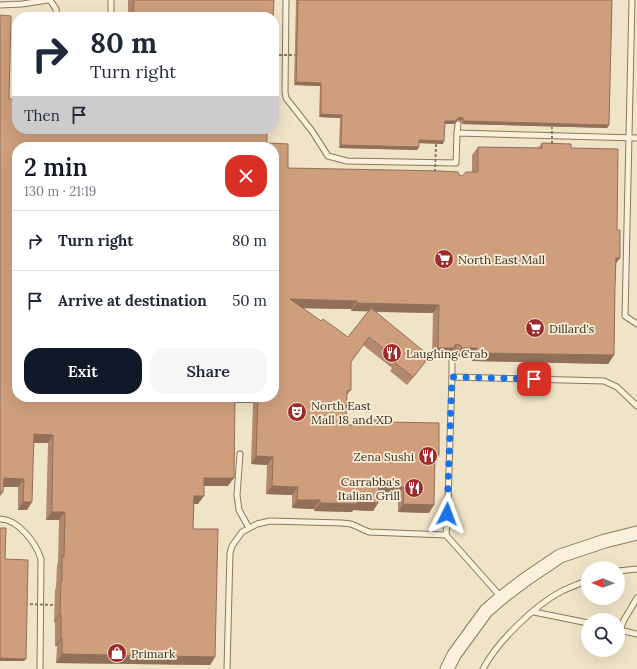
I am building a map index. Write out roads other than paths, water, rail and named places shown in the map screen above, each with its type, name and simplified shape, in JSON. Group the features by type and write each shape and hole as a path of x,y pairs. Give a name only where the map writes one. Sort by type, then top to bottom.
{"street":[{"path":"447,669 454,655 486,611 526,579 560,556 605,541 637,533"}],"lane":[{"path":"0,5 22,4 49,0 56,9 56,12"},
{"path":"111,0 111,12"},
{"path":"286,0 286,98 312,131 328,156 347,161 456,166 458,124"},
{"path":"632,0 625,316 637,324"},
{"path":"457,133 637,138"},
{"path":"452,356 446,535 501,598"},
{"path":"452,377 604,380 617,387 637,406"},
{"path":"240,454 238,495 239,510 249,528"},
{"path":"0,519 6,519 18,526 38,550 41,559 40,669"},
{"path":"226,669 230,553 232,546 242,532 257,524 270,521 330,522 351,524 369,532 446,535"},
{"path":"625,570 637,569"},
{"path":"483,669 507,636 534,612 562,591 581,583"},
{"path":"625,618 637,598"},
{"path":"534,612 581,622"},
{"path":"625,631 637,634"}],"place":[{"name":"North East Mall","path":"444,259"},
{"name":"Dillard's","path":"535,328"},
{"name":"Laughing Crab","path":"392,353"},
{"name":"North East Mall 18 and XD","path":"297,412"},
{"name":"Zena Sushi","path":"428,456"},
{"name":"Carrabba's Italian Grill","path":"414,488"},
{"name":"Primark","path":"117,653"}]}
